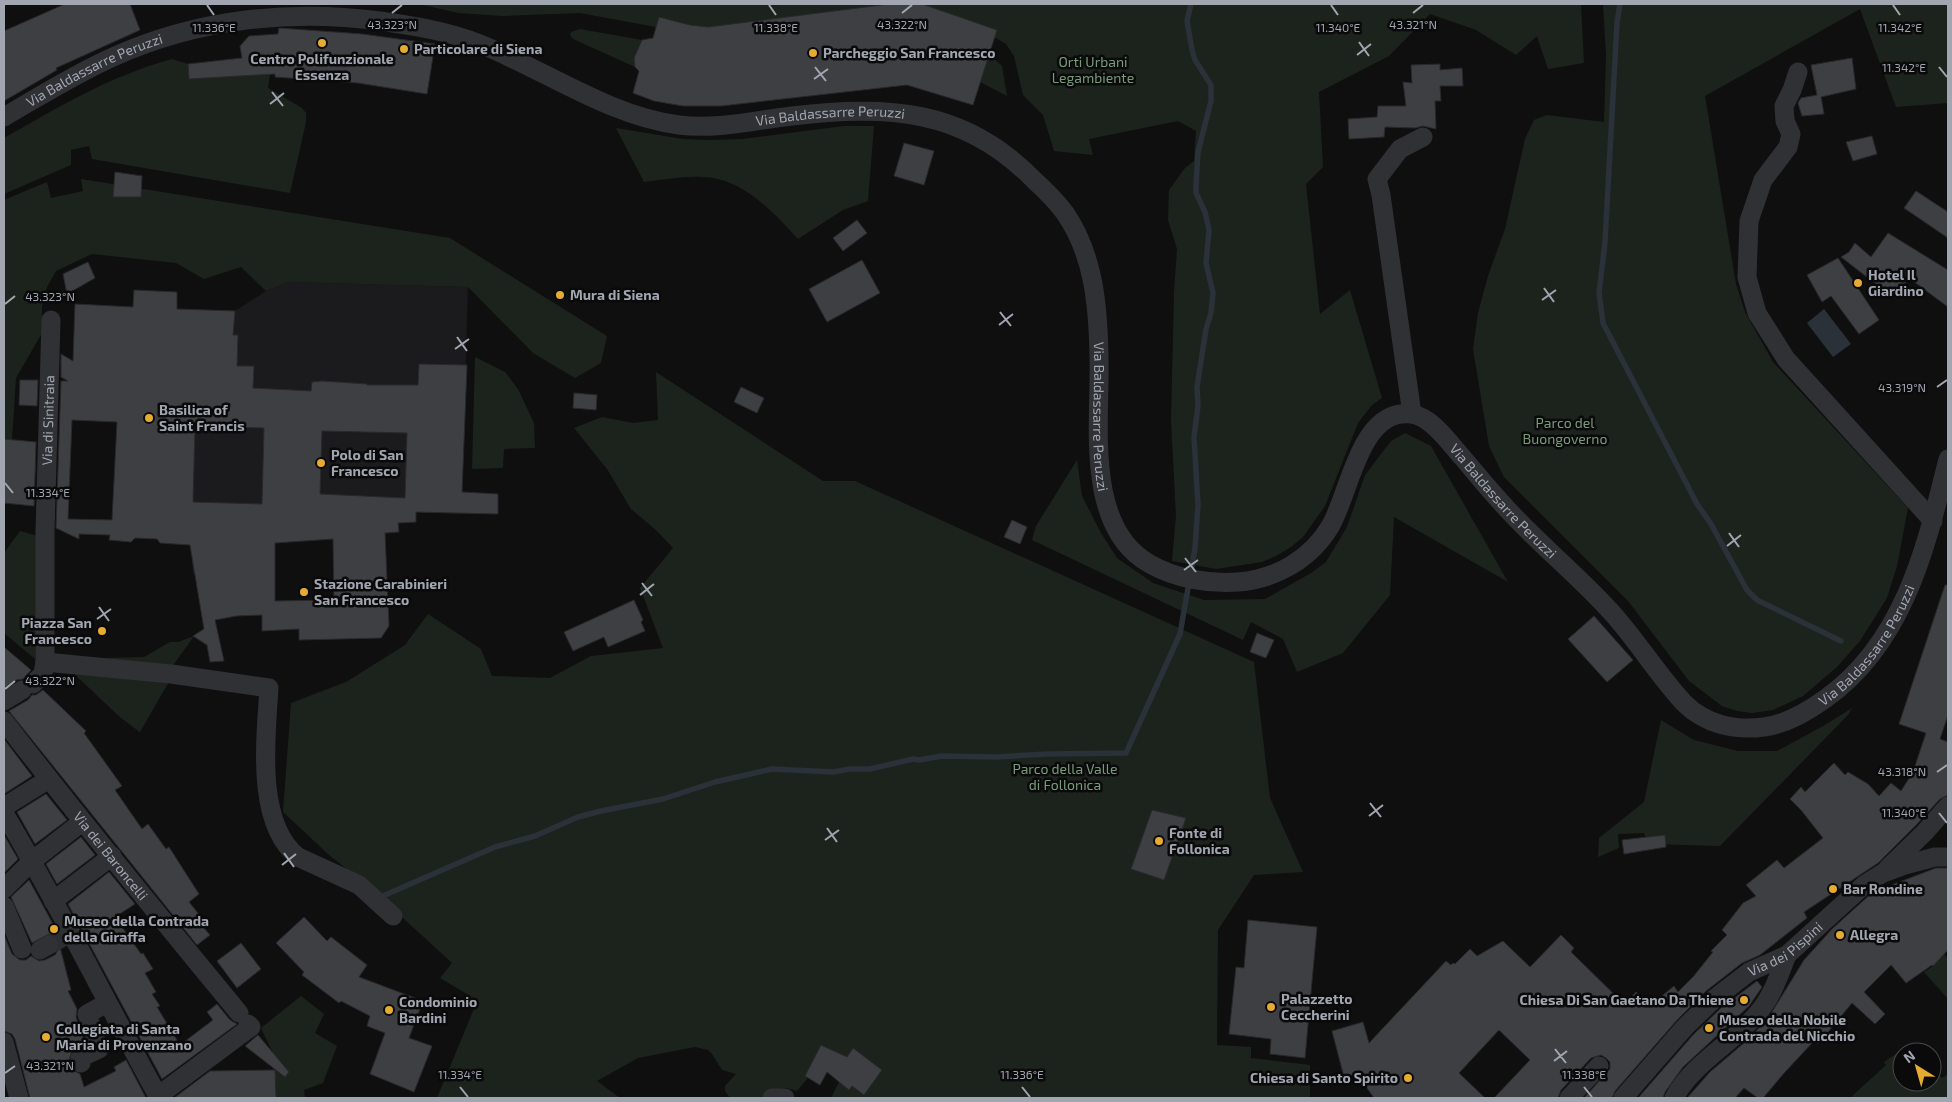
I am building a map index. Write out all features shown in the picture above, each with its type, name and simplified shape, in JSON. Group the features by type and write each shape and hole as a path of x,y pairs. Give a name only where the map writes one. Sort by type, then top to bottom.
{"street":[{"name":"Via Baldassarre Peruzzi","path":"4,116 91,67 150,42 184,32 223,24 258,18 295,16 370,20 430,29 456,36 479,43 611,105 646,118 670,124 691,126 715,125 821,113 868,110 928,118 960,128 996,147 1024,169 1064,213 1080,240 1093,281 1097,318 1102,482 1112,524 1127,546 1139,558 1166,572 1211,582 1236,582 1258,579 1279,572 1305,556 1326,533 1335,519 1364,445 1372,433 1384,420 1392,416 1412,414 1428,421 1438,430 1519,522 1614,615 1684,703 1705,718 1732,727 1770,726 1797,716 1832,695 1861,668 1878,647 1895,620 1916,573 1933,521 1948,459"},
{"path":"1798,72 1784,106 1785,121 1791,134 1788,147 1763,180 1749,221 1747,276 1757,313 1786,359 1933,521"},
{"path":"1412,414 1377,180 1400,149 1423,137"},
{"name":"Via di Sinitraia","path":"45,662 51,320"},
{"path":"4,700 28,687 43,674 45,662 171,674 269,688 266,772 268,791 278,833 289,850 298,857 359,885 393,916"},
{"name":"Via dei Baroncelli","path":"4,721 49,779 79,825 112,856 140,893 246,1021 158,1096 113,1041"},
{"path":"4,807 49,779"},
{"path":"1883,873 1925,832 1948,806"},
{"path":"4,813 53,901"},
{"path":"4,889 32,861 79,825"},
{"path":"43,946 53,901 112,856"},
{"name":"Via dei Pispini","path":"1623,1098 1685,1027 1714,999 1749,972 1787,954 1859,889 1883,873 1928,859 1948,857"},
{"path":"4,906 43,946 107,1003 113,1041"},
{"path":"1674,1098 1695,1070 1746,1026 1770,998 1787,954"},
{"path":"107,1003 87,1014 113,1041"},
{"path":"81,1063 80,1058 113,1041"},
{"path":"4,1042 19,1098"},
{"path":"1569,1098 1599,1066"},
{"path":"772,1098 785,1098"}],"shaded area":[{"name":"Polo di San Francesco","path":"288,282 468,287 461,514 416,512 416,522 251,530 251,565 193,573 181,412 238,335 233,335 235,311 266,291"},
{"path":"1824,309 1851,344 1833,357 1807,323"}],"green space":[{"path":"419,4 889,4 708,27 690,25 660,17 656,27 580,13 503,16 458,13"},
{"name":"Orti Urbani Legambiente","path":"922,4 1581,4 1584,63 1548,69 1537,36 1516,55 1476,30 1430,14 1389,56 1319,92 1323,167 1306,184 1320,314 1350,290 1382,398 1372,405 1358,423 1325,506 1303,537 1291,547 1262,562 1216,569 1172,561 1176,516 1171,420 1177,249 1168,220 1169,190 1185,168 1194,161 1196,131 1178,121 1089,139 1093,155 1054,151 1043,115 1023,95 1014,56 1006,44 994,37 997,30"},
{"name":"Parco del Buongoverno","path":"1603,4 1948,4 1948,103 1896,107 1860,9 1705,96 1736,284 1745,312 1773,362 1908,508 1897,566 1887,598 1860,641 1837,667 1803,696 1773,710 1752,713 1722,706 1689,681 1628,601 1504,477 1489,446 1473,349 1478,313 1488,276 1505,229 1525,139 1534,120 1547,115 1604,122 1606,55"},
{"path":"580,29 642,40 634,58 635,67 573,39 570,35 571,32"},
{"path":"989,54 1002,66 1007,96 980,82"},
{"path":"172,59 188,64 189,78 270,74 268,88 302,108 306,113 306,122 290,193 92,159 89,146 71,150 71,165 4,194 4,138 106,83"},
{"path":"844,126 874,126 868,201 843,210 798,239 756,198 730,183 701,177 644,182 616,128 683,139 709,140 742,139"},
{"path":"81,179 450,238 607,336 601,363 575,378 533,353 468,287 288,282 266,291 241,267 204,279 176,263 92,254 56,271 47,287 42,307 42,333 16,378 12,440 4,439 4,200 47,182 51,198 83,191"},
{"path":"475,357 505,372 518,389 534,423 535,448 504,449 503,468 472,469"},
{"name":"Parco della Valle di Follonica","path":"656,372 823,481 855,481 1254,662 1270,798 1303,872 1254,875 1218,930 1217,1045 1251,1047 1251,1058 1310,1065 1310,1098 831,1098 839,1082 849,1090 852,1086 864,1095 882,1070 853,1048 846,1058 822,1045 805,1076 808,1078 797,1091 786,1088 775,1090 760,1098 730,1098 725,1091 725,1086 736,1074 722,1070 708,1050 695,1047 638,1058 597,1081 620,1098 437,1098 476,1004 467,998 467,994 440,978 452,963 367,885 329,855 283,812 291,703 346,682 405,645 428,614 481,649 492,676 550,678 591,656 663,648 640,588 673,548 656,530 631,509 607,469 574,428 602,417 633,423 658,420"},
{"path":"1405,433 1431,446 1508,582 1394,517 1390,595 1343,653 1297,672 1283,639 1251,622 1243,640 1032,540 1036,526 1077,460 1082,496 1101,533 1117,558 1153,583 1204,600 1265,599 1311,573 1326,562 1347,527 1365,475 1391,441"},
{"path":"20,531 41,537 35,659 4,633 4,553"},
{"path":"194,636 172,667 104,658 144,657 170,642 178,642"},
{"path":"72,672 170,680 140,732 121,718"},
{"path":"1852,708 1848,715 1720,846 1648,844 1644,833 1618,834 1619,848 1598,857 1599,838 1644,802 1661,720 1694,740 1738,751 1777,751"},
{"path":"1944,954 1948,959 1948,999 1924,972 1933,966"},
{"path":"301,996 324,1014 315,1033 337,1046 323,1083 304,1090 305,1098 276,1098 273,1053 261,1028"},
{"path":"1892,1057 1892,1092 1942,1092 1942,1078 1948,1074 1948,1098 1850,1098 1886,1065 1884,1062"}],"building":[{"path":"65,4 130,4 140,30 56,68 57,70 4,101 4,31"},
{"name":"Parcheggio San Francesco","path":"889,4 922,4 997,30 973,105 907,85 721,106 683,106 654,101 633,93 639,71 635,67 634,58 642,40 653,38 659,17 690,25 708,27"},
{"path":"279,28 362,34 435,44 427,94 358,83 275,77 275,74 189,79 188,64 242,58 240,46 249,36 278,34"},
{"path":"1852,58 1856,89 1821,97 1824,114 1802,116 1798,103 1801,98 1817,95 1811,65"},
{"path":"1440,64 1440,70 1462,68 1463,86 1440,86 1441,101 1435,101 1436,129 1423,126 1415,128 1385,127 1384,137 1349,139 1348,119 1377,117 1378,106 1406,106 1403,82 1412,83 1411,65"},
{"path":"1872,136 1877,154 1853,161 1846,142"},
{"path":"904,143 934,151 924,185 894,176"},
{"path":"115,172 142,176 141,197 113,197"},
{"path":"1916,191 1948,212 1948,238 1904,208"},
{"path":"857,220 867,233 843,251 833,238"},
{"path":"1888,233 1948,270 1948,307 1909,278 1894,298 1841,257 1849,252 1855,243 1871,257"},
{"path":"1838,258 1879,320 1859,334 1831,296 1822,302 1807,275"},
{"path":"862,260 880,293 827,322 809,289"},
{"path":"88,262 95,278 67,294 63,274"},
{"path":"134,290 177,292 177,309 235,311 233,335 238,335 237,366 254,366 253,388 311,391 312,382 322,381 367,385 418,385 419,364 467,365 462,492 498,494 498,514 416,512 416,522 398,523 399,532 385,533 389,626 381,638 299,640 299,629 262,631 262,615 236,616 215,620 224,661 210,662 207,645 193,636 204,629 190,545 160,543 157,539 135,538 131,542 109,540 110,535 79,534 79,539 56,528 61,381 68,381 61,377 61,354 73,361 75,304 133,307","holes":["72,420 117,422 112,520 68,519","195,426 264,428 262,504 193,502","322,431 407,433 405,498 320,494","333,539 334,600 275,601 275,543"]},
{"path":"20,380 38,380 37,406 19,405"},
{"path":"741,387 764,398 757,413 734,402"},
{"path":"574,393 597,395 596,410 573,408"},
{"path":"4,439 36,442 34,506 4,503"},
{"path":"1012,520 1027,527 1020,544 1004,537"},
{"path":"1945,585 1948,585 1948,715 1940,739 1948,742 1948,795 1940,799 1878,863 1804,912 1807,918 1760,955 1742,963 1706,991 1677,1020 1615,1091 1612,1098 1584,1098 1610,1069 1610,1062 1601,1055 1591,1058 1561,1090 1558,1098 1494,1098 1530,1060 1499,1030 1459,1073 1485,1098 1374,1098 1357,1074 1344,1077 1332,1031 1363,1022 1369,1043 1446,961 1451,965 1455,964 1470,949 1477,956 1503,941 1530,967 1561,935 1574,948 1571,952 1624,1004 1636,992 1651,1005 1674,986 1678,992 1693,977 1713,952 1711,951 1727,935 1722,930 1743,903 1756,896 1746,885 1777,860 1784,868 1823,838 1790,799 1801,787 1805,792 1834,763 1845,775 1848,772 1868,784 1879,796 1891,783 1901,791 1913,772 1926,733 1899,724"},
{"path":"634,600 643,620 641,622 645,631 608,647 604,637 573,651 564,632"},
{"path":"1594,616 1633,660 1607,682 1568,639"},
{"path":"1257,633 1274,640 1266,658 1250,652"},
{"path":"4,647 31,670 23,679 16,680 4,688"},
{"path":"43,690 86,731 84,733 122,786 115,790 142,829 148,824 166,849 169,847 199,894 189,902 201,917 197,920 210,935 197,945 9,711 28,700 32,695 36,695"},
{"path":"4,739 32,776 4,794"},
{"path":"46,794 67,820 35,844 17,812"},
{"name":"Fonte di Follonica","path":"1152,810 1186,818 1164,880 1131,869"},
{"path":"4,835 18,859 4,873"},
{"path":"1665,835 1666,847 1624,854 1622,840"},
{"path":"81,837 95,855 57,884 46,864"},
{"path":"1936,868 1948,868 1948,950 1933,966 1906,983 1891,965 1864,992 1885,1014 1875,1024 1852,1003 1818,1044 1814,1041 1763,1098 1758,1098 1744,1088 1735,1098 1687,1098 1710,1072 1767,1020 1804,960 1832,929 1873,892"},
{"path":"109,872 135,904 115,917 153,969 145,973 156,992 152,994 160,1006 157,1007 180,1045 213,1020 207,1012 217,1004 230,1020 237,1024 162,1079 68,904"},
{"path":"29,880 53,924 57,938 49,934 32,943 11,897"},
{"name":"Condominio Bardini","path":"304,917 327,941 331,937 367,965 359,977 423,1001 409,1038 432,1046 414,1092 370,1074 385,1033 367,1026 370,1016 341,1001 339,1003 302,975 304,972 276,943"},
{"name":"Palazzetto Ceccherini","path":"1248,920 1317,927 1305,1058 1270,1054 1271,1039 1229,1034 1236,967 1244,968"},
{"name":"Collegiata di Santa Maria di Provenzano","path":"4,935 12,954 20,960 26,960 31,956 39,961 45,960 55,955 60,947 71,990 68,991 77,1009 76,1017 85,1043 72,1051 69,1060 72,1070 80,1074 84,1087 116,1071 114,1067 126,1060 146,1098 30,1098 15,1039 12,1034 4,1031"},
{"path":"241,943 261,969 237,988 217,961"},
{"path":"1757,981 1762,987 1749,1006 1683,1067 1665,1092 1663,1098 1638,1098 1693,1035 1721,1008"},
{"path":"258,1035 289,1072 285,1077 245,1046"},
{"path":"821,1045 847,1057 853,1048 882,1070 864,1095 852,1086 849,1090 827,1072 820,1085 805,1076"},
{"path":"275,1070 276,1098 174,1098 210,1071"}],"waterway":[{"path":"385,895 495,847 535,836 578,817 663,799 715,782 772,769 834,772 849,769 870,769 913,759 919,760 942,756 996,757 1126,753 1180,634 1195,548 1198,505 1194,437 1198,406 1197,387 1213,293 1206,263 1209,230 1205,212 1196,193 1198,152 1211,101 1211,85 1195,60 1192,50 1187,21 1191,4"},
{"path":"1620,4 1617,23 1605,242 1599,293 1603,323 1697,504 1711,524 1747,590 1757,600 1841,641"}],"tunnel":[{"path":"49,945 65,936"}],"place":[{"name":"Centro Polifunzionale Essenza","path":"322,43"},
{"name":"Particolare di Siena","path":"404,49"},
{"name":"Parcheggio San Francesco","path":"813,53"},
{"name":"Hotel Il Giardino","path":"1858,283"},
{"name":"Mura di Siena","path":"560,295"},
{"name":"Basilica of Saint Francis","path":"149,418"},
{"name":"Polo di San Francesco","path":"321,463"},
{"name":"Stazione Carabinieri San Francesco","path":"304,592"},
{"name":"Piazza San Francesco","path":"102,631"},
{"name":"Fonte di Follonica","path":"1159,841"},
{"name":"Bar Rondine","path":"1833,889"},
{"name":"Museo della Contrada della Giraffa","path":"54,929"},
{"name":"Allegra","path":"1840,935"},
{"name":"Chiesa Di San Gaetano Da Thiene","path":"1744,1000"},
{"name":"Palazzetto Ceccherini","path":"1271,1007"},
{"name":"Condominio Bardini","path":"389,1010"},
{"name":"Museo della Nobile Contrada del Nicchio","path":"1709,1028"},
{"name":"Collegiata di Santa Maria di Provenzano","path":"46,1037"},
{"name":"Chiesa di Santo Spirito","path":"1408,1078"}]}
